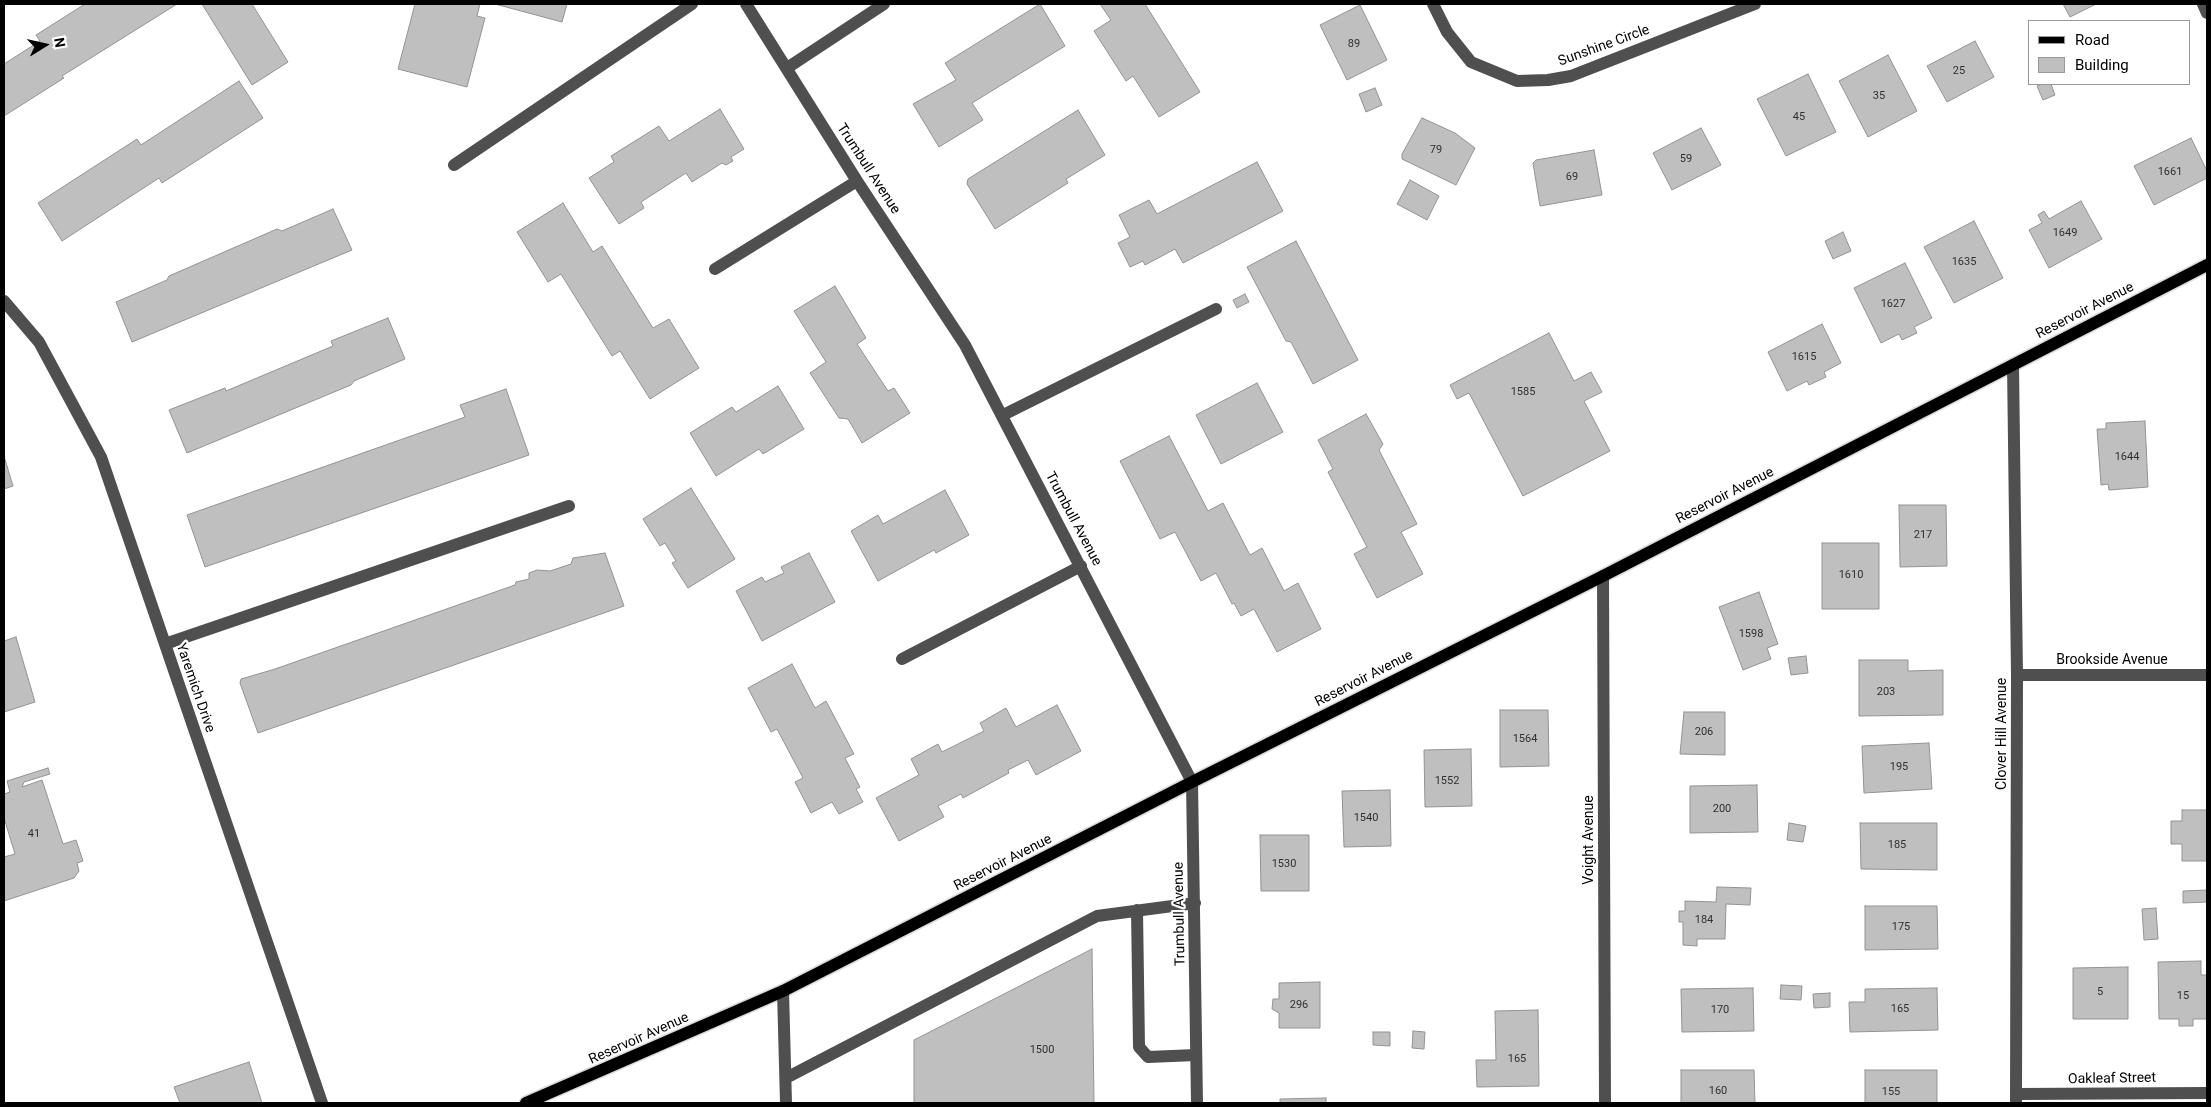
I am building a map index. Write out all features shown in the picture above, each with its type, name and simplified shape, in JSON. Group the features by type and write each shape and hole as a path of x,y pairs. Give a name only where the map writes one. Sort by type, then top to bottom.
{"main road":[{"name":"Reservoir Avenue","path":"526,1103 783,991 1192,782 1603,576 2207,265"}],"street":[{"path":"454,166 692,4"},
{"name":"Trumbull Avenue","path":"746,4 857,181 965,345 1192,782 1197,1103"},
{"path":"786,68 884,4"},
{"name":"Sunshine Circle","path":"1433,4 1447,32 1471,62 1517,81 1548,80 1571,76 1755,4"},
{"path":"2203,4 2207,12"},
{"path":"715,269 857,181"},
{"name":"Yaremich Drive","path":"4,300 39,342 101,457 322,1103"},
{"path":"1002,415 1216,309"},
{"name":"Clover Hill Avenue","path":"2014,365 2017,676 2016,1099"},
{"path":"165,644 569,506"},
{"path":"902,659 1081,566"},
{"name":"Voight Avenue","path":"1603,576 1605,1103"},
{"name":"Brookside Avenue","path":"2017,676 2207,675"},
{"path":"786,1078 1097,916 1195,903"},
{"path":"1138,910 1139,1047 1148,1057 1196,1055"},
{"path":"783,991 786,1103"},
{"name":"Oakleaf Street","path":"2016,1099 2207,1093"}],"building":[{"path":"85,4 177,4 62,76 64,78 4,116 4,64 40,41 36,35"},
{"path":"202,4 252,4 288,62 252,85"},
{"path":"415,4 480,4 477,16 485,18 467,87 398,69"},
{"path":"495,4 567,4 562,22"},
{"path":"1040,4 1065,46 972,103 983,120 939,147 913,104 956,80 945,63"},
{"path":"1100,4 1145,4 1200,92 1159,117 1133,76 1126,81 1094,31 1111,20"},
{"path":"2063,4 2096,4 2070,17"},
{"path":"1360,5 1387,60 1347,80 1320,25"},
{"path":"1975,41 1994,77 1947,102 1927,66"},
{"path":"1888,55 1917,111 1868,137 1839,81"},
{"path":"1808,74 1836,132 1786,156 1757,99"},
{"path":"239,81 263,118 162,183 159,178 62,241 38,203 137,139 141,145"},
{"path":"2051,85 2055,95 2043,100 2037,86"},
{"path":"1375,88 1382,105 1366,112 1359,94"},
{"path":"720,109 744,149 731,157 733,161 726,165 722,163 692,182 686,173 641,202 644,208 619,224 589,178 614,162 611,156 659,126 669,141"},
{"path":"1078,110 1105,155 1066,179 1068,183 995,229 967,184 968,179"},
{"path":"1422,118 1455,133 1475,148 1456,185 1402,159 1402,154"},
{"path":"1701,128 1721,165 1672,190 1653,153"},
{"path":"2191,138 2207,171 2207,178 2154,205 2134,166"},
{"path":"1594,150 1602,195 1540,206 1533,163 1536,160"},
{"path":"1257,162 1283,211 1183,263 1175,249 1145,265 1143,261 1130,267 1118,243 1130,237 1119,215 1149,200 1157,214"},
{"path":"1410,180 1439,196 1427,220 1397,204"},
{"path":"2081,201 2102,239 2049,268 2029,230 2042,223 2038,215 2044,211 2049,219"},
{"path":"563,203 593,252 602,246 653,328 669,319 699,368 650,399 620,351 612,356 561,274 548,282 517,232"},
{"path":"333,209 352,250 132,342 116,302 167,280 169,276 277,229 282,231"},
{"path":"1974,221 2003,278 1954,303 1924,247"},
{"path":"1843,232 1851,251 1833,259 1825,241"},
{"path":"1296,241 1358,360 1313,384 1291,342 1286,341 1247,267"},
{"path":"1905,263 1932,318 1914,327 1917,333 1902,340 1899,334 1881,343 1854,288"},
{"path":"835,286 866,338 857,344 888,391 894,388 910,413 862,443 848,419 839,418 810,373 826,362 794,311"},
{"path":"1245,294 1249,302 1237,308 1233,300"},
{"path":"388,318 405,359 354,381 351,385 187,453 169,410 225,388 226,391 333,346 331,341"},
{"path":"1822,324 1841,363 1824,372 1826,377 1809,385 1807,381 1787,391 1768,352"},
{"path":"1549,333 1574,381 1591,372 1602,392 1584,401 1610,451 1523,496 1469,393 1457,399 1450,385"},
{"path":"1257,383 1283,432 1221,464 1196,415"},
{"path":"778,386 804,429 763,454 759,449 716,476 690,433 732,407 736,412"},
{"path":"506,389 529,455 205,567 187,515 465,417 460,405"},
{"path":"1366,414 1383,444 1379,450 1417,524 1401,532 1423,574 1377,598 1354,554 1367,547 1328,472 1333,469 1318,440"},
{"path":"2145,421 2148,487 2109,490 2108,484 2101,485 2097,429 2106,429 2106,423"},
{"path":"1169,436 1208,511 1223,503 1250,555 1262,548 1284,591 1298,583 1321,629 1277,652 1254,609 1241,616 1234,603 1232,604 1216,573 1201,581 1175,532 1160,539 1120,461"},
{"path":"4,456 13,486 4,489"},
{"path":"691,488 735,559 688,588 672,563 676,561 665,543 660,546 643,519"},
{"path":"945,490 969,535 936,553 934,550 878,581 851,531 878,515 883,524"},
{"path":"1899,505 1946,505 1947,566 1900,567"},
{"path":"1822,543 1879,543 1879,609 1822,609"},
{"path":"605,553 624,606 258,733 240,683 241,679 275,669 515,585 516,582 529,579 529,573 537,570 550,571 571,564 573,558"},
{"path":"809,553 835,602 762,641 736,591 762,577 765,582 784,573 781,567"},
{"path":"1759,592 1778,644 1767,648 1771,659 1743,670 1719,607"},
{"path":"16,637 35,702 4,712 4,641"},
{"path":"1806,656 1808,673 1791,675 1788,658"},
{"path":"1859,660 1908,660 1908,671 1943,670 1943,715 1859,716"},
{"path":"792,664 815,708 826,701 854,754 845,758 860,787 856,789 863,802 839,814 832,802 811,813 795,782 803,778 777,729 771,732 748,688"},
{"path":"1057,705 1081,751 1036,775 1028,760 1008,770 1009,773 963,798 961,794 938,806 944,817 899,841 876,798 919,775 911,759 938,744 942,752 984,731 980,723 1006,708 1016,727"},
{"path":"1500,710 1548,710 1549,766 1500,767"},
{"path":"1684,712 1725,712 1725,755 1680,754"},
{"path":"1929,743 1932,789 1864,793 1862,746"},
{"path":"1471,749 1472,806 1425,807 1424,750"},
{"path":"48,768 50,774 24,782 22,787 42,780 63,844 76,840 83,861 77,863 79,871 74,878 4,901 4,857 15,854 4,818 4,794 10,792 7,781"},
{"path":"1757,785 1758,832 1690,833 1690,786"},
{"path":"1390,790 1391,846 1344,847 1342,791"},
{"path":"2182,810 2207,810 2207,861 2182,861 2182,844 2171,844 2171,821 2182,821"},
{"path":"1789,823 1806,826 1803,842 1787,840"},
{"path":"1860,823 1937,823 1937,870 1861,869"},
{"path":"1260,835 1309,835 1309,891 1261,891"},
{"path":"1717,887 1751,888 1750,905 1726,904 1725,939 1697,939 1697,946 1683,945 1683,922 1679,922 1679,911 1685,911 1685,901 1716,902"},
{"path":"2207,890 2207,902 2183,903 2183,891"},
{"path":"1865,906 1937,906 1938,949 1865,950"},
{"path":"2156,908 2158,939 2144,940 2142,909"},
{"path":"1092,949 1094,1103 914,1103 914,1040"},
{"path":"2201,961 2201,975 2207,975 2207,1019 2193,1019 2193,1026 2179,1026 2179,1019 2159,1019 2158,962"},
{"path":"2128,967 2128,1019 2073,1019 2073,968"},
{"path":"1320,982 1320,1028 1279,1028 1279,1013 1272,1009 1273,999 1279,999 1279,983"},
{"path":"1781,985 1802,986 1801,1000 1780,999"},
{"path":"1753,988 1754,1031 1682,1032 1681,989"},
{"path":"1937,988 1938,1030 1850,1032 1849,1002 1865,1002 1865,989"},
{"path":"1830,993 1830,1007 1814,1008 1813,994"},
{"path":"1538,1010 1539,1086 1477,1087 1476,1060 1496,1060 1495,1011"},
{"path":"1413,1031 1425,1032 1424,1049 1412,1048"},
{"path":"1373,1032 1390,1032 1390,1046 1373,1045"},
{"path":"249,1062 262,1103 180,1103 174,1087"},
{"path":"1681,1070 1754,1070 1755,1103 1681,1103"},
{"path":"1865,1070 1937,1070 1937,1103 1865,1103"},
{"path":"1326,1098 1326,1103 1280,1103 1280,1099"}]}
